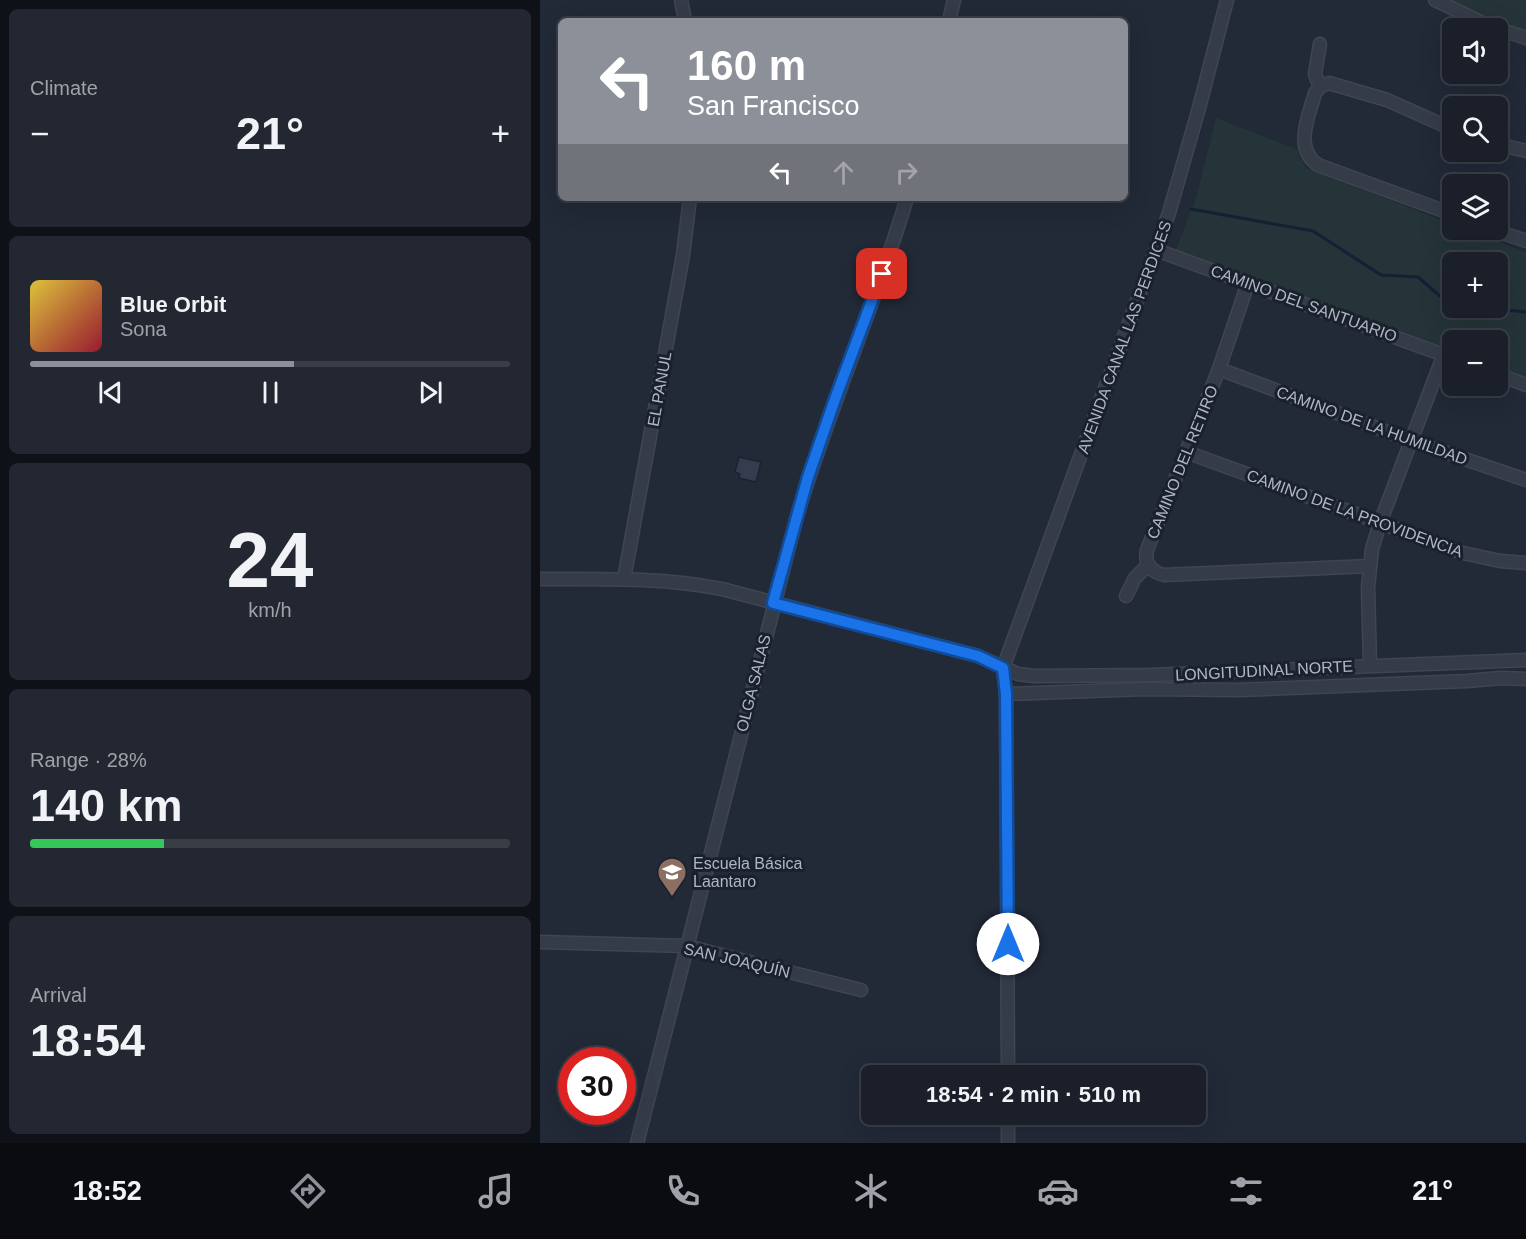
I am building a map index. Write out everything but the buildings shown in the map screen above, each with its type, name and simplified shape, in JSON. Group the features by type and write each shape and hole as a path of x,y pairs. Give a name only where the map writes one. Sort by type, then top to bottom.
{"street":[{"path":"681,0 684,18"},
{"path":"950,18 954,0"},
{"name":"AVENIDA CANAL LAS PERDICES","path":"1003,668 1156,250 1181,173 1227,0"},
{"path":"1435,0 1487,25 1526,38"},
{"path":"1320,45 1315,74 1320,87"},
{"path":"1442,125 1387,100 1334,83 1324,84 1315,93 1304,141 1306,151 1313,161 1442,210"},
{"path":"1508,147 1526,151"},
{"name":"EL PANUL","path":"624,579 683,255 690,201"},
{"name":"OLGA SALAS","path":"637,1143 773,603 808,477 882,274 906,201"},
{"path":"1508,235 1526,241"},
{"name":"CAMINO DEL SANTUARIO","path":"1156,250 1442,354"},
{"name":"CAMINO DEL RETIRO","path":"1148,565 1147,550 1219,369 1248,283"},
{"name":"CAMINO DE LA HUMILDAD","path":"1219,369 1412,441 1526,480"},
{"path":"1370,665 1368,588 1370,566 1380,523 1442,370"},
{"path":"1508,378 1526,385"},
{"name":"CAMINO DE LA PROVIDENCIA","path":"1186,452 1463,553 1500,561 1526,562"},
{"path":"1126,596 1134,578 1148,565 1155,572 1164,575 1370,566"},
{"name":"LONGITUDINAL NORTE","path":"540,579 663,580 696,584 739,593 978,656 1018,674 1034,676 1150,675 1526,660"},
{"path":"1003,668 1006,694 1008,1065"},
{"name":"LONGITUDINAL NORTE","path":"1006,694 1143,689 1238,690 1501,678 1526,679"},
{"name":"SAN JOAQUÍN","path":"540,942 686,946 861,990"},
{"path":"1008,1125 1008,1143"}],"shaded area":[{"path":"1452,0 1526,0 1526,31 1508,24 1508,18 1493,18"},
{"path":"1216,118 1297,149 1306,168 1442,220 1442,240 1493,240 1526,252 1526,378 1508,371 1508,330 1442,330 1442,346 1175,252 1197,195"}],"waterway":[{"path":"1191,209 1313,231 1381,275 1418,277 1442,297"},
{"path":"1508,310 1526,312"}],"place":[{"name":"Escuela Básica Laantaro","path":"672,898"}],"route":[{"path":"882,274 808,477 773,603 978,656 1003,668 1006,694 1008,944"}]}
